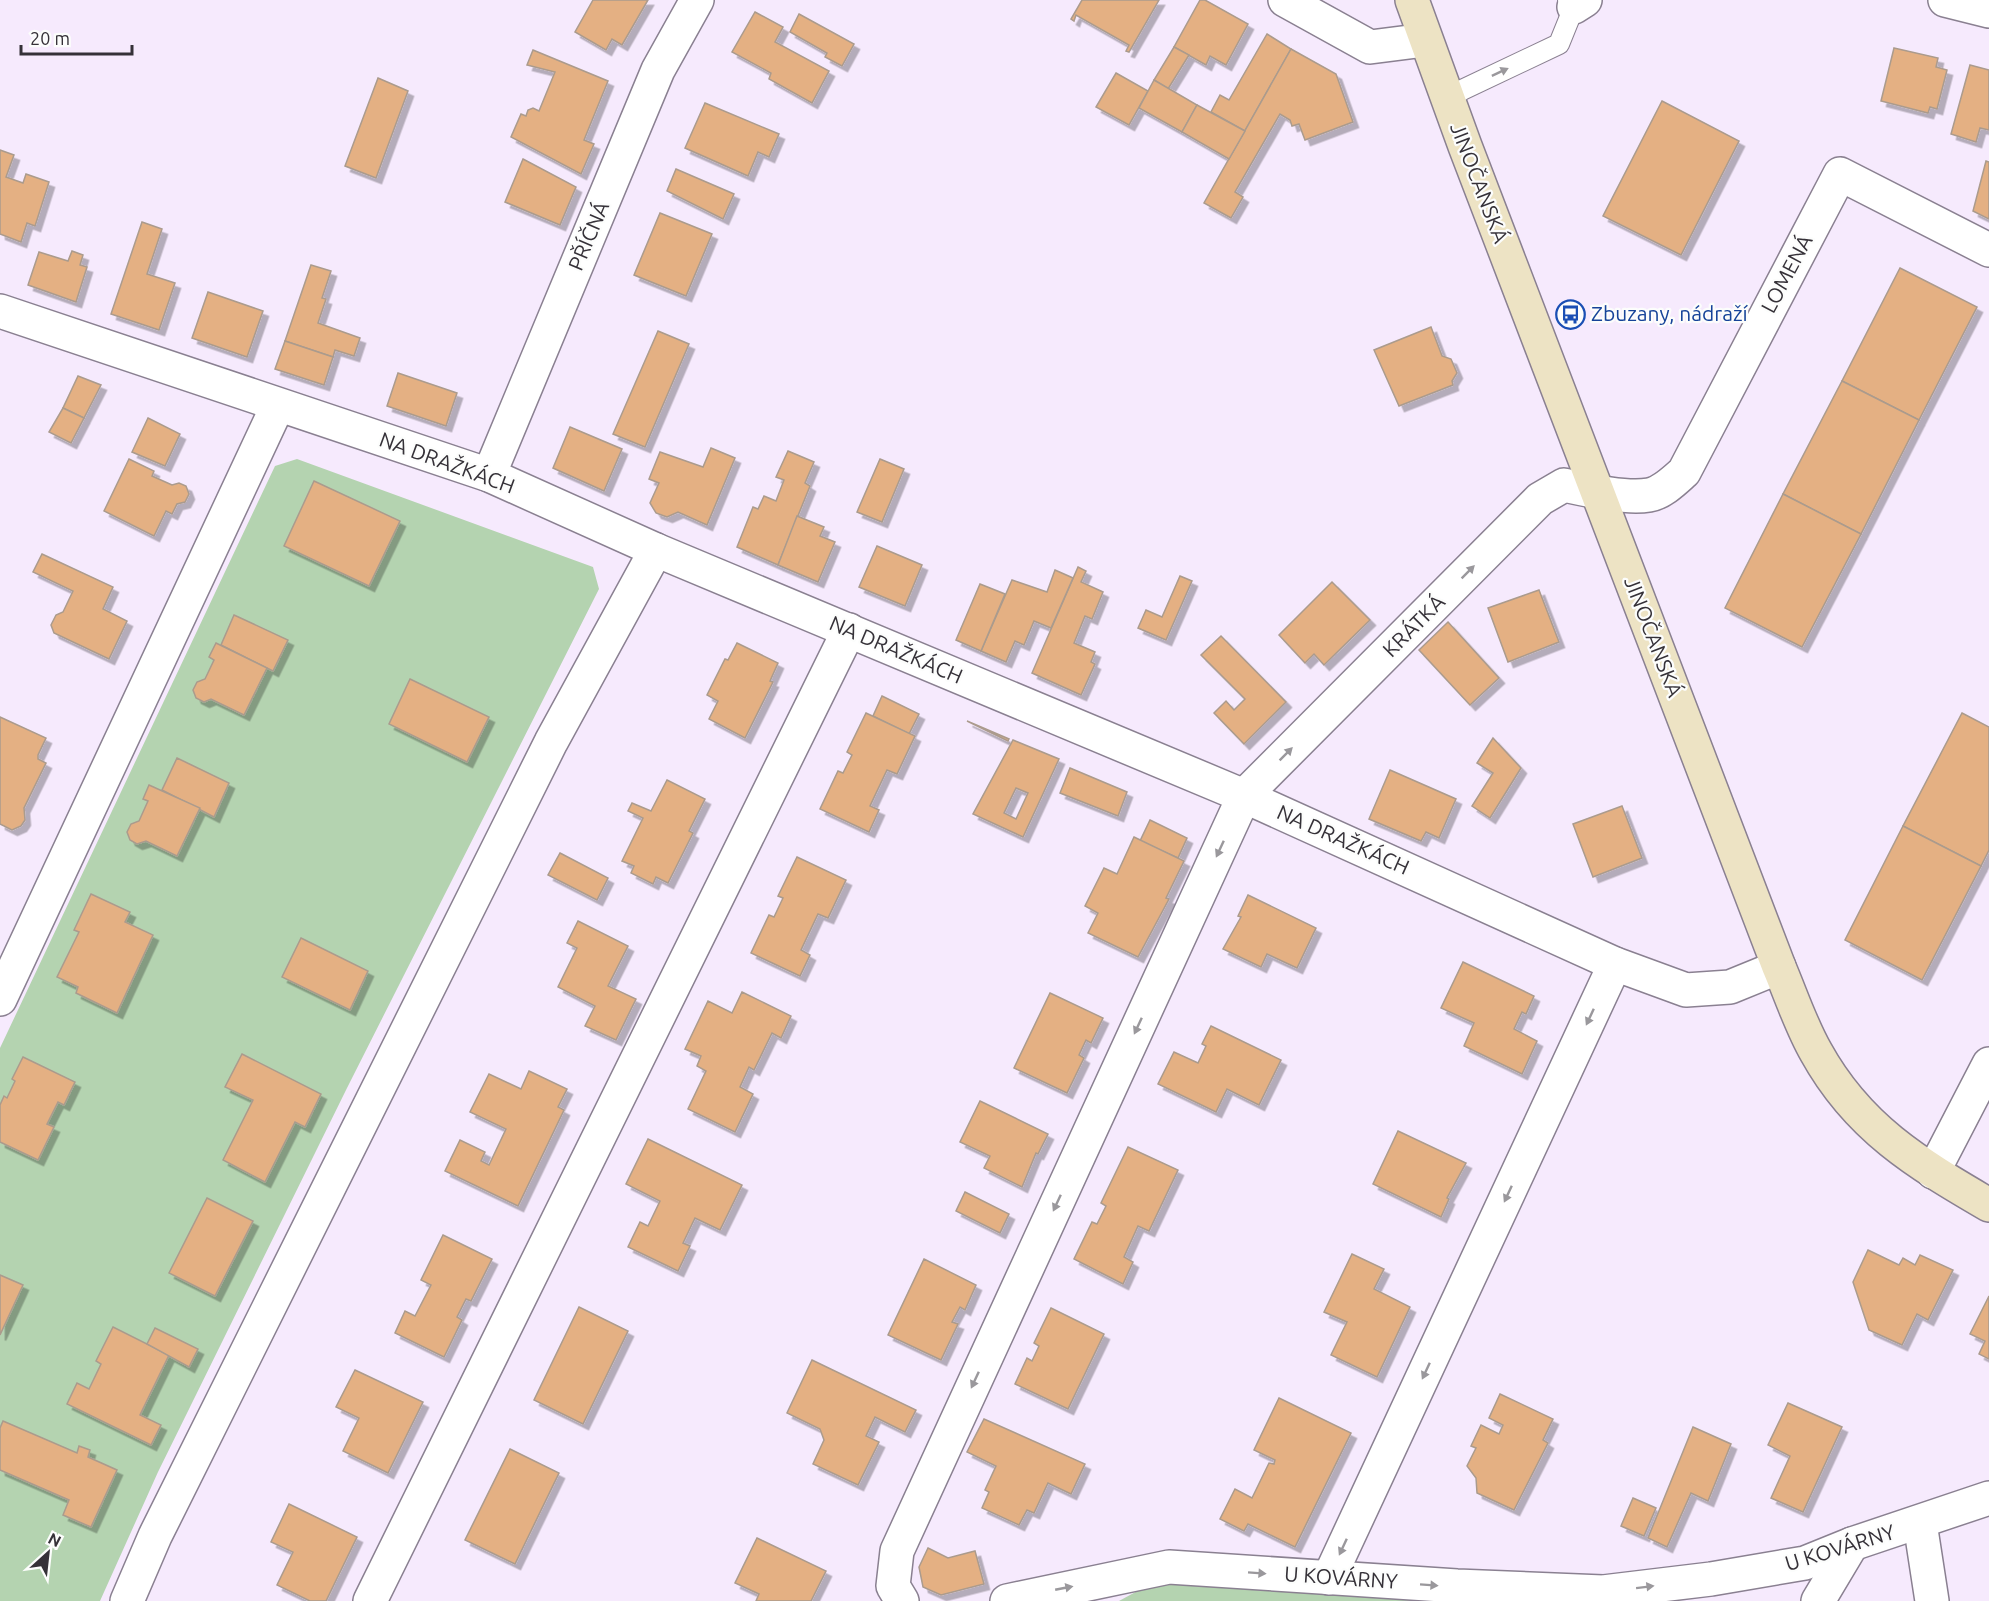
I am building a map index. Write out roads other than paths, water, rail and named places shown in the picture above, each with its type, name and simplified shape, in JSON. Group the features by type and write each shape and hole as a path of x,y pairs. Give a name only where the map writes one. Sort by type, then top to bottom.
{"street":[{"name":"PŘÍČNÁ","path":"489,475 658,70 697,0"},
{"path":"1285,0 1370,47 1425,40"},
{"path":"1945,0 1989,11"},
{"name":"JINOČANSKÁ","path":"1415,1 1425,40 1779,967 1815,1051 1835,1084 1874,1130 1933,1172 1989,1205"},
{"name":"LOMENÁ","path":"1598,492 1650,495 1684,472 1840,174 1989,250"},
{"name":"NA DRAŽKÁCH","path":"0,311 489,475 656,550 1244,796 1615,964 1686,990 1730,987 1779,967"},
{"path":"0,999 278,405"},
{"name":"KRÁTKÁ","path":"1244,796 1540,499 1564,485 1598,492"},
{"path":"127,1601 161,1526 551,742 656,550"},
{"path":"370,1601 849,630"},
{"path":"902,1601 893,1586 897,1551 1244,796"},
{"path":"1329,1578 1615,964"},
{"path":"1933,1172 1989,1065"},
{"name":"U KOVÁRNY","path":"1007,1601 1169,1568 1604,1592 1711,1579 1806,1563 1852,1544 1989,1498"},
{"path":"1920,1523 1932,1601"},
{"path":"1818,1601 1852,1544"}],"lane":[{"path":"1448,99 1462,90 1559,44 1576,2"}],"place":[{"name":"Zbuzany, nádraží","path":"1570,314"}]}
